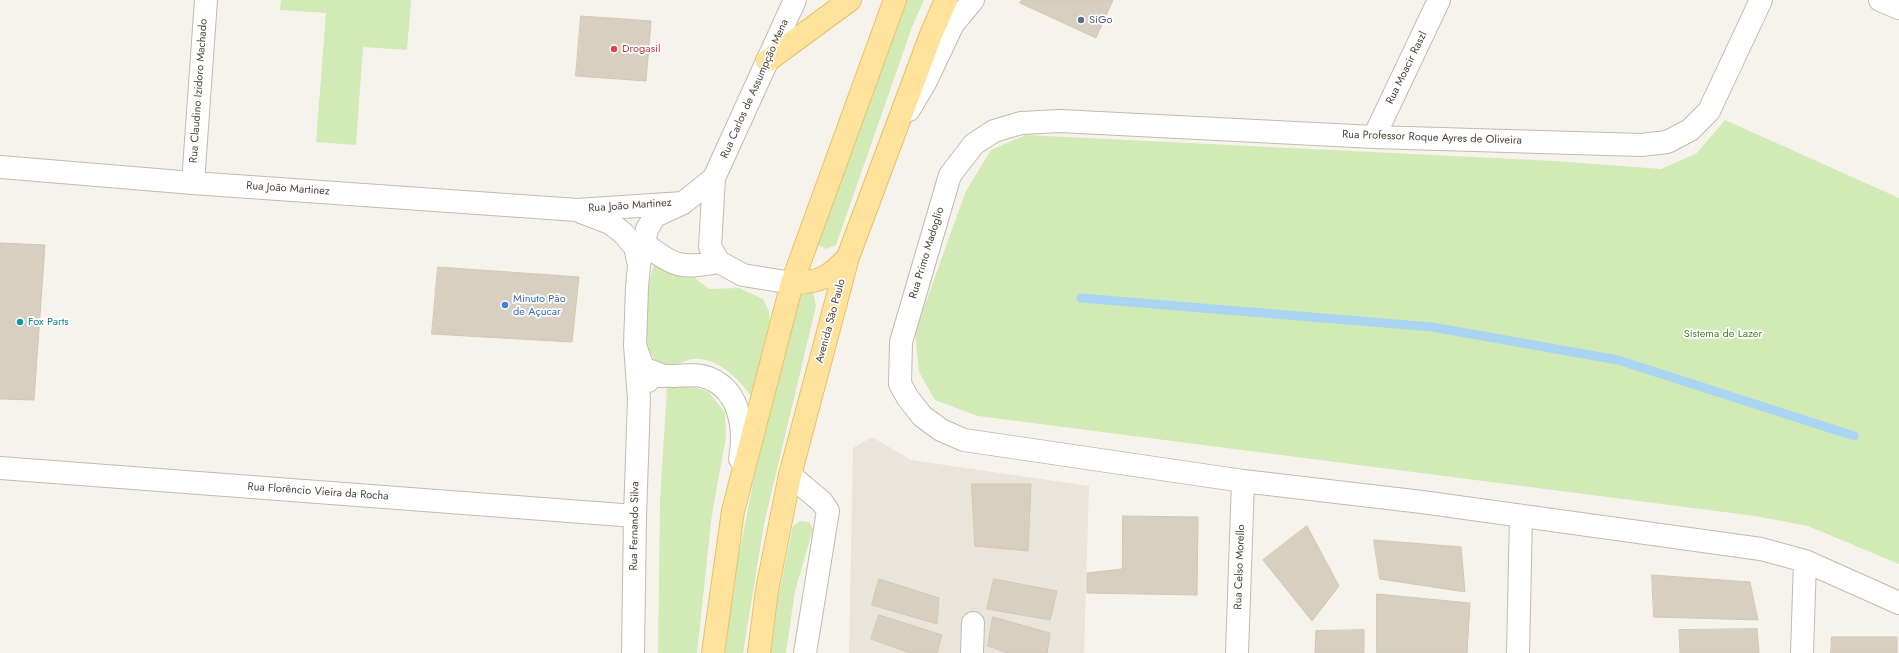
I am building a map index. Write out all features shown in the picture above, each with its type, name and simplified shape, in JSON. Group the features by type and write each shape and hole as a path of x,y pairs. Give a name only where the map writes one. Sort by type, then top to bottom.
{"main road":[{"path":"767,61 850,0"},
{"path":"713,653 733,511 792,283 895,0"},
{"name":"Avenida São Paulo","path":"759,653 767,590 790,476 848,257 893,134 932,32 946,0"},
{"path":"792,283 809,283 822,279 836,271 848,257"}],"street":[{"name":"Rua Claudino Izidoro Machado","path":"193,183 206,0"},
{"name":"Rua Carlos de Assumpção Mena","path":"714,178 795,0"},
{"path":"893,134 925,83 953,24 973,0"},
{"name":"Rua Moacir Raszl","path":"1374,137 1439,0"},
{"name":"Rua Professor Roque Ayres de Oliveira","path":"1021,123 1060,121 1374,137 1641,145 1667,142 1690,130 1709,111 1761,0"},
{"path":"1880,0 1899,8"},
{"name":"Rua Primo Madoglio","path":"1021,123 994,131 974,144 950,175 901,342 900,384 908,398 922,416 941,430 964,440 1243,481 1422,502 1761,549 1805,561 1899,603"},
{"name":"Rua João Martinez","path":"0,167 193,183 577,210 683,202"},
{"path":"714,178 710,247 719,262 743,274 792,283"},
{"path":"683,202 714,178"},
{"name":"Rua Fernando Silva","path":"633,653 635,516 639,400 635,344 639,265 645,244 647,229 655,216 683,202"},
{"name":"Rua João Martinez","path":"577,210 610,223 623,233 635,247 639,265"},
{"path":"645,244 664,258 682,266 694,266 719,262"},
{"name":"Rua Fernando Silva","path":"635,344 642,368 661,376"},
{"path":"661,376 701,376 720,385 736,402 743,427 733,511"},
{"name":"Rua Fernando Silva","path":"639,400 643,387 650,378 661,376"},
{"name":"Rua Florêncio Vieira da Rocha","path":"0,468 635,516"},
{"path":"790,476 822,502 828,511 805,653"},
{"name":"Rua Celso Morello","path":"1238,653 1243,481"},
{"path":"1518,653 1521,516"},
{"path":"1802,653 1805,561"},
{"path":"972,653 973,623"}],"shaded area":[{"path":"872,437 911,460 1089,486 1084,653 849,653 853,448"}],"green space":[{"path":"281,0 411,0 407,50 363,47 356,145 316,142 326,13 280,10"},
{"path":"904,0 924,0 912,27 836,245 826,249 817,244"},
{"name":"Sistema de Lazer","path":"1725,120 1899,198 1899,564 1808,526 1755,516 978,416 935,400 919,372 915,332 966,191 991,150 1026,135 1555,161 1661,169 1697,153"},
{"path":"656,260 686,271 709,289 739,288 763,299 769,311 770,327 763,358 751,396 740,382 726,370 710,361 692,359 677,364 658,364 651,354 645,328 645,314 646,299"},
{"path":"802,290 813,292 816,306 764,524 743,653 725,653 736,569 754,478 793,312"},
{"path":"684,384 709,392 725,413 726,437 712,514 697,653 658,653 660,501 667,387"},
{"path":"800,521 809,522 813,529 795,591 786,653 770,653 778,597 793,526"}],"building":[{"name":"SiGo","path":"1022,0 1113,0 1096,38 1020,3"},
{"name":"Drogasil","path":"581,16 651,21 646,81 576,76"},
{"name":"Fox Parts","path":"0,243 45,245 34,400 0,399"},
{"name":"Minuto Pão de Açucar","path":"438,267 579,277 572,342 432,334"},
{"path":"972,484 1031,484 1028,551 975,546"},
{"path":"1123,516 1198,517 1197,595 1087,593 1087,573 1122,569"},
{"path":"1307,526 1339,586 1312,621 1263,560"},
{"path":"1374,540 1461,547 1465,592 1380,579"},
{"path":"1652,575 1750,582 1758,620 1654,617"},
{"path":"879,579 939,598 937,624 872,605"},
{"path":"994,579 1057,591 1050,620 987,609"},
{"path":"1377,594 1470,603 1467,653 1377,653"},
{"path":"879,615 942,635 937,653 910,653 871,639"},
{"path":"993,617 1050,633 1047,653 1008,653 988,646"},
{"path":"1757,629 1759,653 1680,653 1679,630"},
{"path":"1364,630 1364,653 1315,653 1316,631"},
{"path":"1832,637 1897,637 1897,653 1831,653"}],"waterway":[{"path":"1081,298 1432,327 1618,360 1854,436"}],"place":[{"name":"SiGo","path":"1081,20"},
{"name":"Drogasil","path":"614,49"},
{"name":"Minuto Pão de Açucar","path":"505,305"},
{"name":"Fox Parts","path":"20,322"}]}
